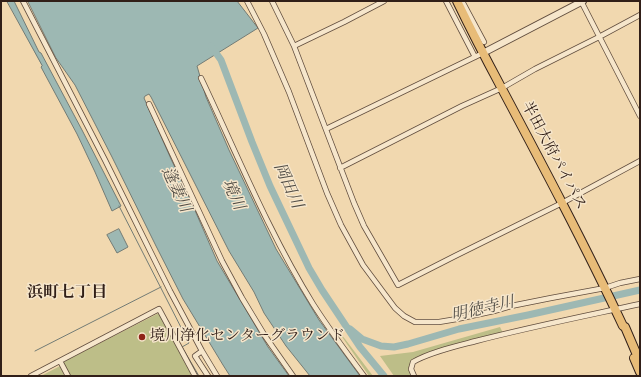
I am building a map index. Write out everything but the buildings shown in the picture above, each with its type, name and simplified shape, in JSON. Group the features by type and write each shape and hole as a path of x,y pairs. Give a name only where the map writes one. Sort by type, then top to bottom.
{"highway":[{"name":"半田大府パイパス","path":"457,1 479,55 502,88 562,203 623,326 625,327 640,362"},
{"name":"半田大府パイパス","path":"623,326 622,329 640,372"}],"street":[{"path":"23,1 105,160 163,277 217,376"},
{"path":"247,1 264,34 289,92 327,193 341,224 363,266 395,308 404,316 415,322 439,322 465,318 511,306 551,298 606,290 620,283 640,279"},
{"path":"272,1 294,46 340,168 364,226 398,285 562,203 640,161"},
{"path":"294,46 384,1"},
{"path":"446,1 479,55"},
{"path":"462,1 484,42"},
{"path":"326,129 479,55 582,1 640,116"},
{"path":"340,168 462,106 502,88 535,69 640,15"},
{"path":"201,78 262,209 285,254 320,314 364,376"},
{"path":"149,104 222,261 265,336 293,376"},
{"path":"414,376 412,369 413,362 431,354 614,307 640,304"},
{"path":"31,376 159,309 195,376"},
{"path":"202,351 195,356 208,376"},
{"path":"60,361 68,376"}],"green space":[{"name":"境川浄化センターグラウンド","path":"159,313 192,376 70,376 63,362"},
{"path":"500,327 503,333 431,354 413,362 411,369 414,376 394,376 380,356 413,352"},
{"path":"338,331 345,339 373,376 369,376"},
{"path":"60,366 65,376 41,376"}],"water":[{"path":"7,1 14,1 39,52 41,53 82,130 121,206 112,211 77,134"},
{"path":"28,1 237,1 258,28 197,66 206,97 229,150 276,249 319,320 360,376 310,376 286,346 264,313 254,292 229,251 149,94 144,98 217,261 268,347 289,376 230,376 183,299 75,85 56,58"},
{"path":"119,229 128,247 117,253 107,235"}],"waterway":[{"name":"岡田川","path":"211,46 221,60 270,186 309,268 360,347 384,376"},
{"path":"119,206 189,343 182,347 199,376"},
{"path":"35,351 161,287"},
{"name":"明徳寺川","path":"350,329 362,339 381,346 394,347 459,329 640,290"}],"place":[{"name":"境川浄化センターグラウンド","path":"142,337"}],"district":[{"name":"浜町七丁目","path":"67,294"}],"water label":[{"name":"逢妻川","path":"175,190"},
{"name":"境川","path":"232,195"}]}
